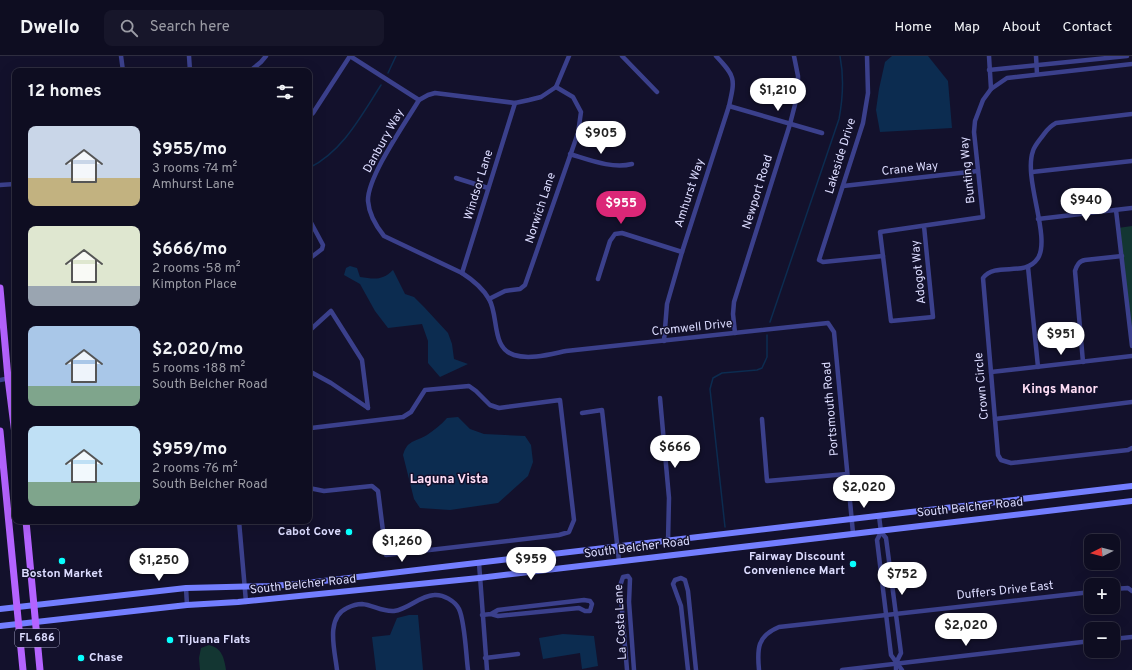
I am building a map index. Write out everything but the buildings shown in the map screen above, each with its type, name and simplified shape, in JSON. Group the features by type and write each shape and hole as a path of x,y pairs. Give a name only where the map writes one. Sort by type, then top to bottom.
{"main road":[{"path":"0,288 12,378"},
{"name":"FL 686","path":"0,431 23,670"},
{"name":"South Belcher Road","path":"0,609 186,588 298,584 668,542 1132,486"},
{"name":"South Belcher Road","path":"0,626 188,605 246,602 479,578 1132,501"},
{"name":"FL 686","path":"26,524 40,670"}],"street":[{"path":"121,56 123,68"},
{"path":"189,56 190,68"},
{"path":"253,68 266,56"},
{"path":"312,114 350,56 419,100"},
{"path":"556,87 569,56"},
{"path":"622,56 657,92"},
{"name":"Amhurst Way","path":"664,341 667,304 733,87 733,78 725,65 716,56"},
{"name":"Newport Road","path":"735,333 733,314 734,302 790,124 798,93 798,76 794,56"},
{"name":"Lakeside Drive","path":"866,56 868,93 863,123 819,260 823,262 883,256"},
{"path":"988,56 991,89"},
{"path":"1036,56 1037,74"},
{"path":"990,70 1036,66 1085,58 1127,56"},
{"path":"1085,58 1086,68"},
{"path":"991,89 1007,78 1132,64"},
{"name":"Danbury Way","path":"527,357 513,355 502,348 498,338 496,322 489,300 480,287 462,273 384,236 376,227 370,211 368,200 374,175 419,100 435,93 515,103 541,97 556,87"},
{"name":"Norwich Lane","path":"489,300 505,291 520,289 525,285 578,133 581,112 572,97 556,87"},
{"name":"Bunting Way","path":"924,226 983,217 974,132 975,121 983,100 991,89"},
{"name":"Windsor Lane","path":"462,273 515,103"},
{"path":"728,106 822,133"},
{"path":"1038,367 1028,267 1034,263 1041,251 1041,240 1032,172 1033,151 1049,127 1056,123 1132,114"},
{"path":"570,154 599,162 623,166 632,164"},
{"path":"1032,172 1132,161"},
{"name":"Crane Way","path":"843,186 978,172"},
{"path":"456,178 488,188"},
{"path":"0,185 12,184"},
{"path":"1038,219 1132,208"},
{"path":"1116,210 1132,345"},
{"path":"312,225 323,245 322,249 312,257"},
{"path":"883,256 880,232 924,226"},
{"name":"Adogot Way","path":"883,256 891,321 933,317 924,226"},
{"path":"598,279 610,241 615,234 622,234 682,252"},
{"path":"1083,362 1074,271 1080,261 1122,256"},
{"name":"Crown Circle","path":"1028,267 992,271 986,274 983,278 998,455 1001,460 1011,464 1128,450 1132,448"},
{"path":"312,328 331,310 362,360 368,408 331,383 312,374"},
{"name":"Cromwell Drive","path":"527,357 566,351 828,323 834,332 836,354"},
{"name":"Portsmouth Road","path":"836,354 853,533"},
{"path":"991,372 1132,356"},
{"path":"0,380 12,378"},
{"path":"312,428 402,417 411,412 425,390 469,386 490,405 499,408 560,400 574,520 569,532 559,535 386,555 378,491 372,486 324,491 312,489"},
{"path":"660,398 669,498 667,533 668,542"},
{"path":"995,419 1132,402"},
{"path":"582,413 602,410 619,561"},
{"path":"762,419 768,481 847,474"},
{"path":"879,516 881,531 886,538 901,654 896,663 896,670"},
{"path":"238,524 246,602"},
{"path":"881,531 877,540 891,655 902,670"},
{"path":"880,563 889,562"},
{"path":"479,563 487,670"},
{"name":"La Costa Lane","path":"627,670 620,586 623,577 628,576 630,579 629,602 634,670"},
{"path":"688,670 681,606 673,584 675,580 681,578 686,580 688,591 696,670"},
{"path":"186,588 188,605"},
{"path":"1120,589 1128,588 1132,591"},
{"name":"Duffers Drive East","path":"759,670 758,655 761,641 768,631 779,627 1084,593"},
{"path":"337,670 333,626 338,616 344,610 353,605 362,604 384,611 402,610 417,601 434,595 442,596 451,600 459,608 462,618 468,670"},
{"path":"482,615 491,614 498,616 579,608 585,611 590,611 592,604 590,601 584,600 498,610 491,614"},
{"path":"1120,638 1132,637"},
{"path":"842,670 1084,642"},
{"path":"486,658 518,654"}],"green space":[{"path":"1132,226 1132,335 1118,228"},
{"path":"209,645 220,651 226,670 200,670 199,658 201,648"}],"water":[{"path":"892,56 928,56 948,81 952,128 880,132 876,110 879,89 885,62"},
{"path":"350,266 357,268 360,277 370,278 381,278 393,270 405,294 414,297 448,333 452,344 454,359 468,364 440,377 428,363 428,341 422,324 388,328 375,311 360,284 344,275 346,268"},
{"path":"458,417 470,429 484,434 525,436 531,445 533,462 528,476 498,503 450,510 420,508 414,499 403,455 405,450 409,444 427,435 447,418"},
{"path":"409,615 418,615 423,670 376,670 372,637 390,635 397,618"},
{"path":"563,634 594,636 598,666 582,669 580,653 543,659 539,638"}],"waterway":[{"path":"388,73 396,56"},
{"path":"770,322 839,119 842,88 840,56"},
{"path":"312,166 332,152 350,132 381,85"},
{"path":"725,527 710,389 713,378 722,373 757,370 762,368 767,357 767,335"}],"place":[{"name":"Cabot Cove","path":"349,532"},
{"name":"Boston Market","path":"62,561"},
{"name":"Fairway Discount Convenience Mart","path":"853,564"},
{"name":"Tijuana Flats","path":"170,640"},
{"name":"Chase","path":"81,658"}],"district":[{"name":"Kings Manor","path":"1060,390"},
{"name":"Laguna Vista","path":"449,480"}]}
